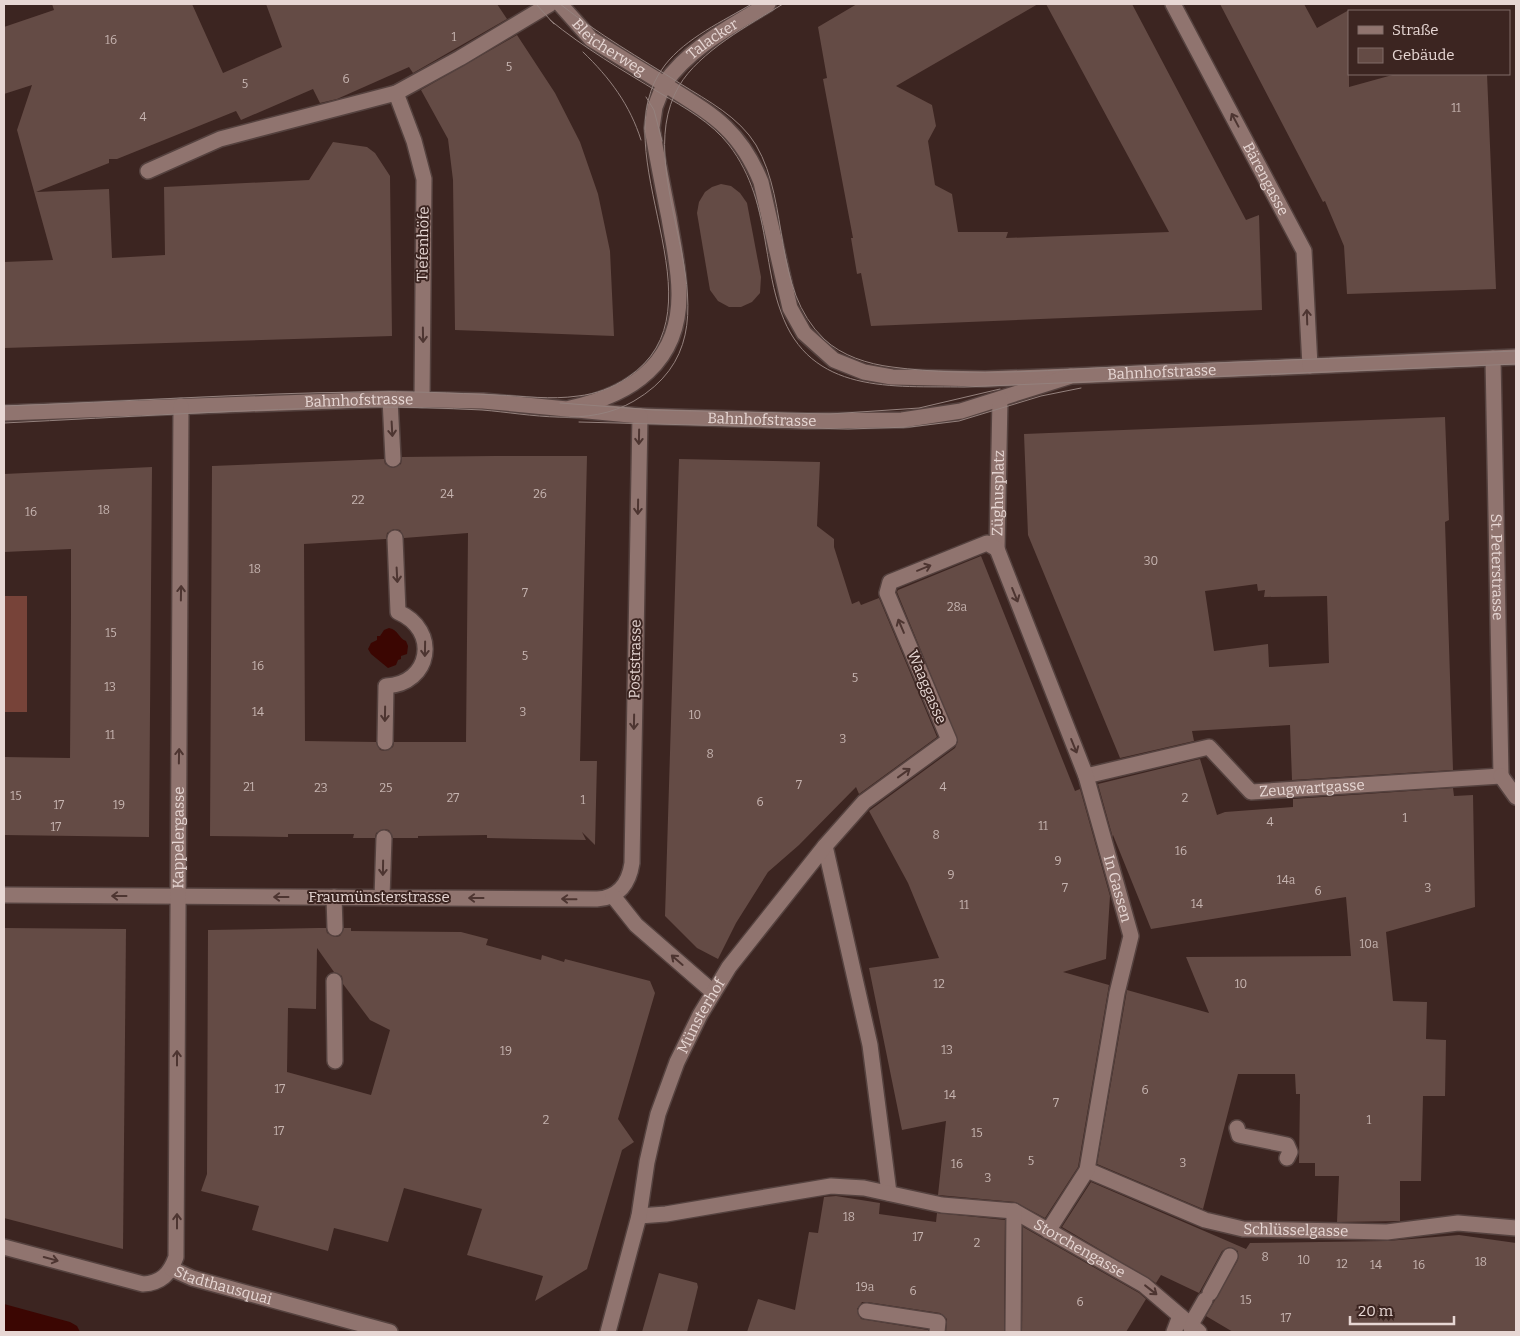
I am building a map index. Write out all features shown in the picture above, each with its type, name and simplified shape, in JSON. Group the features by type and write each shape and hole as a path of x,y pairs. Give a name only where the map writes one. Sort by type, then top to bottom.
{"street":[{"path":"148,171 220,139 396,93 460,58 550,4"},
{"name":"Bleicherweg","path":"560,4 591,39 723,123 737,137 754,164 761,182 790,308 804,333 823,352 848,367 892,377 985,379 1071,376"},
{"name":"Talacker","path":"566,408 588,404 634,385 650,371 670,338 677,320 679,294 677,262 652,128 655,107 664,84 682,61 700,46 768,4"},
{"name":"Bärengasse","path":"1173,4 1304,251 1310,366"},
{"name":"Tiefenhöfe","path":"396,93 414,141 424,179 422,400"},
{"name":"Bahnhofstrasse","path":"4,413 390,399 483,401 640,416 806,421 902,420 961,411 1071,376 1516,357"},
{"name":"St. Peterstrasse","path":"1492,358 1501,776"},
{"path":"390,399 393,459"},
{"name":"Züghusplatz","path":"997,550 1000,399"},
{"name":"Kappelergasse","path":"172,1269 177,1245 177,896 181,406"},
{"name":"Poststrasse","path":"613,896 627,882 632,863 640,416"},
{"path":"385,742 386,686 395,685 412,678 424,660 426,649 425,640 417,624 398,612 395,538"},
{"name":"Züghusplatz","path":"887,593 890,582 987,543 997,550"},
{"name":"In Gassen","path":"997,550 1086,776 1131,936 1118,993 1087,1170 1048,1231"},
{"name":"Waaggasse","path":"864,802 950,740 887,593"},
{"name":"Zeugwartgasse","path":"1086,776 1209,747 1251,792 1501,776"},
{"path":"1501,776 1516,797"},
{"name":"Münsterhof","path":"608,1332 639,1216 647,1162 664,1096 687,1038 729,968 826,846 864,802"},
{"path":"382,897 384,838"},
{"path":"639,1216 666,1214 812,1188 846,1186 889,1193 870,1045 826,846"},
{"name":"Fraumünsterstrasse","path":"4,895 598,899 613,896"},
{"path":"613,896 636,925 713,992"},
{"path":"334,897 335,928"},
{"path":"334,981 335,1061"},
{"path":"1237,1128 1243,1136 1287,1146 1290,1152 1287,1158"},
{"name":"Schlüsselgasse","path":"1087,1170 1240,1235 1387,1232 1458,1223 1516,1228"},
{"name":"Storchengasse","path":"889,1193 942,1205 1014,1211 1025,1215 1048,1231 1144,1285 1190,1325"},
{"path":"1013,1332 1014,1211"},
{"name":"Stadthausquai","path":"4,1247 143,1284 158,1282 172,1269 192,1278 390,1332"},
{"path":"1174,1332 1190,1325 1230,1256"},
{"path":"866,1311 938,1322 937,1332"}],"shaded area":[{"path":"4,596 27,596 27,712 4,712"},
{"path":"389,628 395,630 406,641 408,646 407,654 401,656 396,665 388,668 371,654 368,649 371,643 377,640 377,636 380,636 384,630"},
{"path":"4,1304 70,1322 77,1326 80,1332 4,1332"}],"building":[{"path":"52,4 192,4 223,73 282,47 266,4 497,4 507,19 413,73 409,67 337,99 320,103 313,89 241,120 236,111 117,159 109,159 109,163 36,192 109,189 112,258 165,255 164,187 309,180 333,142 367,147 375,153 390,176 392,336 4,348 4,262 53,260 17,130 32,85 4,94 4,27 54,10"},
{"path":"857,4 1038,4 896,86 932,105 936,126 928,141 935,185 952,194 958,232 1008,232 1006,238 1169,232 1046,4 1132,4 1246,220 1259,215 1262,310 871,326 861,273 857,274 851,238 853,238 823,79 827,78 818,27"},
{"path":"1220,4 1304,4 1317,28 1348,11 1349,87 1392,75 1487,75 1496,289 1347,294 1344,246 1325,201 1323,202"},
{"path":"517,35 555,93 580,142 598,194 610,251 614,336 455,330 453,180 448,139 421,90"},
{"path":"721,184 731,186 740,193 747,203 761,277 760,293 752,302 741,307 729,307 718,301 710,290 697,213 699,202 705,192"},
{"path":"1445,417 1449,520 1445,522 1453,770 1292,780 1290,725 1192,731 1194,741 1120,758 1028,535 1024,434","holes":["1257,584 1258,591 1265,590 1264,597 1327,596 1329,663 1269,667 1268,644 1214,651 1205,591"]},
{"path":"587,456 580,761 597,761 595,845 582,832 586,840 487,838 487,835 393,838 389,830 384,829 376,833 375,838 353,838 354,834 288,834 288,837 210,836 212,466 384,459 385,464 393,468 401,464 402,457","holes":["394,529 400,530 404,538 468,533 466,742 394,742 393,747 385,751 380,750 376,742 305,741 304,544 386,539 387,533"]},
{"path":"679,459 820,462 817,526 834,539 834,547 852,604 859,601 861,605 879,598 937,737 859,794 856,787 799,845 768,872 736,923 718,959 697,948 665,916"},
{"path":"152,467 149,837 4,835 4,757 70,758 71,549 4,552 4,474"},
{"path":"981,556 1075,791 1080,789 1110,896 1106,959 1063,972 1109,985 1078,1167 1045,1218 1015,1202 938,1195 946,1121 902,1130 869,968 939,958 908,883 869,811 955,748 958,741 897,592"},
{"path":"1200,759 1217,815 1225,812 1293,807 1293,799 1453,788 1454,796 1473,795 1475,907 1386,932 1393,1001 1427,1002 1426,1039 1446,1040 1445,1096 1423,1096 1421,1181 1400,1181 1400,1221 1337,1222 1339,1176 1315,1176 1315,1163 1299,1163 1300,1094 1296,1094 1295,1074 1238,1074 1203,1209 1097,1164 1127,990 1209,1013 1186,957 1351,956 1346,897 1151,929 1113,835 1113,838 1098,784"},
{"path":"4,928 126,929 123,1249 4,1218"},
{"path":"326,928 327,933 335,937 340,936 344,928 351,928 351,931 461,932 488,939 486,945 541,960 542,955 564,962 565,959 650,981 655,993 618,1119 634,1142 622,1150 587,1269 535,1301 543,1276 467,1255 482,1209 404,1188 388,1242 334,1228 328,1251 252,1230 259,1206 201,1191 207,1174 208,930","holes":["317,948 334,972 342,976 343,984 370,1020 390,1030 371,1095 287,1072 288,1008 316,1009"]},
{"path":"1091,1182 1246,1249 1250,1243 1387,1241 1459,1235 1516,1243 1516,1332 1233,1332 1206,1316 1238,1260 1238,1251 1229,1247 1222,1251 1199,1293 1161,1275 1156,1283 1062,1227"},
{"path":"836,1196 880,1203 879,1214 936,1222 937,1213 1005,1220 1004,1332 946,1332 947,1319 940,1313 862,1302 857,1309 861,1319 928,1330 928,1332 747,1332 758,1299 795,1310 809,1232 818,1233 824,1197"},
{"path":"1023,1227 1139,1293 1146,1299 1126,1332 1022,1332"},
{"path":"659,1273 697,1283 698,1287 687,1332 642,1332"}],"tram line":[{"path":"536,4 554,24"},
{"path":"560,4 604,36 722,110 749,135 767,168 774,193 788,271 796,296 807,318 824,339 847,355 874,364 892,367 954,372 985,372 1516,351"},
{"path":"4,406 273,394 363,392 430,392 558,398 591,394 616,385 627,378 656,348 668,312 667,271 645,141 648,101 665,65 683,46 752,4"},
{"path":"4,423 233,411 370,407 468,409 539,416 579,417 616,409 634,401 669,371 685,335 688,295 666,166 666,124 679,86 712,50 783,4"},
{"path":"550,20 576,40 697,116 714,129 729,145 744,168 754,193 774,288 781,312 794,339 812,359 833,372 857,380 883,385 964,387 1516,364"},
{"path":"584,28 620,63"},
{"path":"583,52 618,93 631,115 641,140"},
{"path":"646,97 654,110 662,141"},
{"path":"579,422 848,429 910,427 959,421 1041,396 1081,388"},
{"path":"560,403 654,410 830,414 919,408 1000,389"}]}
